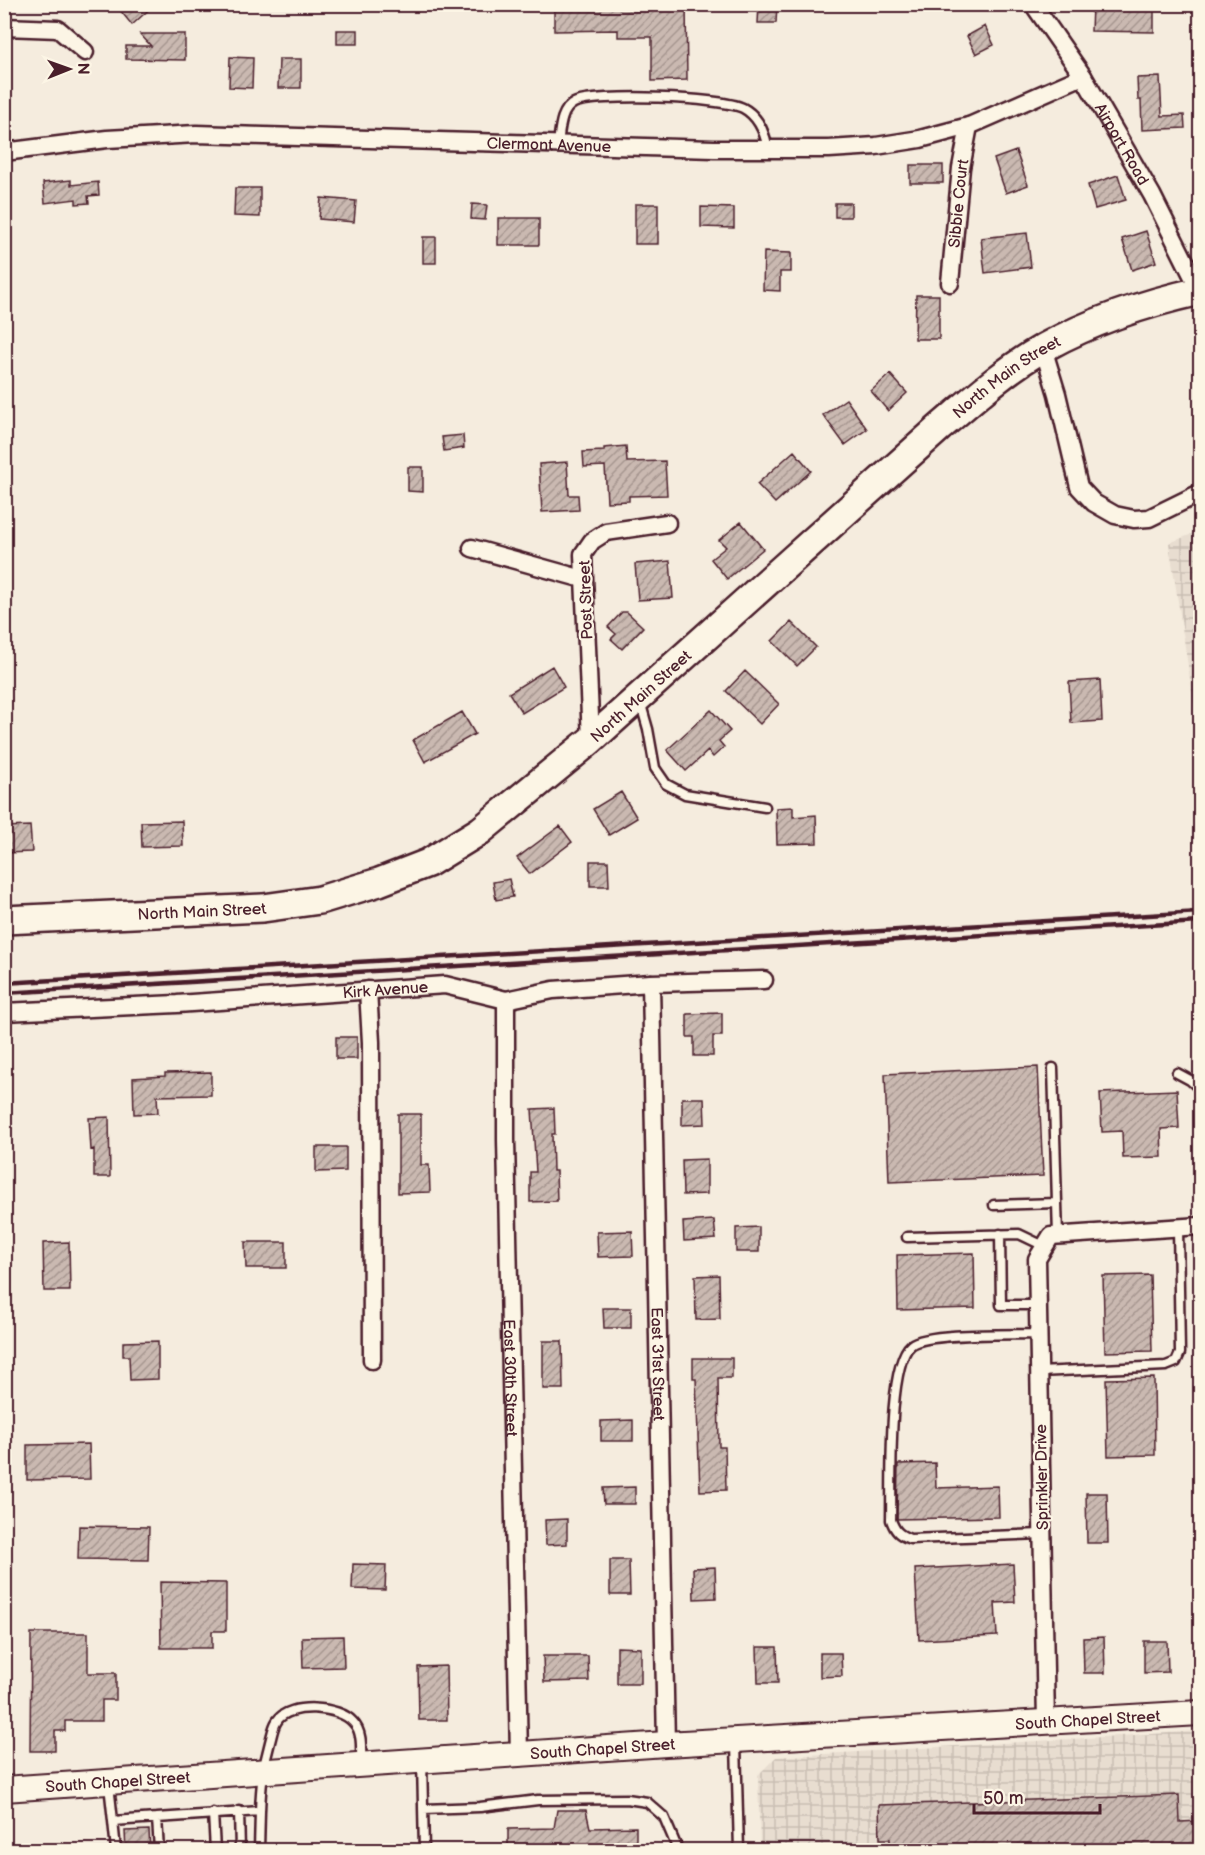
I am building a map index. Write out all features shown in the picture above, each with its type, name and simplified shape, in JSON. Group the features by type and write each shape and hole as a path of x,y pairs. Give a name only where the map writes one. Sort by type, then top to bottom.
{"main road":[{"name":"North Main Street","path":"4,920 263,908 320,900 379,882 428,863 480,831 591,740 992,383 1044,348 1087,326 1126,310 1200,291"}],"street":[{"name":"Airport Road","path":"1033,4 1083,76 1152,195 1200,291"},
{"path":"4,27 58,29 85,52"},
{"name":"Clermont Avenue","path":"4,152 107,140 196,134 714,149 876,146 969,126 1083,76"},
{"name":"Sibbie Court","path":"950,283 961,168 969,126"},
{"path":"1044,348 1079,487 1094,504 1115,515 1134,519 1149,518 1200,493"},
{"name":"Post Street","path":"591,740 583,554 592,541 606,532 667,523"},
{"path":"472,548 583,579"},
{"name":"Kirk Avenue","path":"4,1012 177,1004 445,985 506,1000 553,990 651,983 764,980"},
{"name":"East 31st Street","path":"651,983 666,1744"},
{"path":"368,990 371,1042 372,1360"},
{"name":"East 30th Street","path":"506,1000 506,1140 519,1755"},
{"path":"1051,1239 1200,1226"},
{"name":"Sprinkler Drive","path":"1046,1722 1036,1259 1051,1239"},
{"name":"South Chapel Street","path":"4,1789 666,1744 1200,1713"}],"lane":[{"path":"558,144 565,111 573,103 585,100 690,98 729,102 743,108 753,115 761,126 768,149"},
{"path":"639,697 655,768 666,784 686,794 765,807"},
{"path":"908,1237 1018,1234 1051,1239 1057,1203 1053,1068"},
{"path":"1177,1073 1200,1089"},
{"path":"994,1205 1057,1203"},
{"path":"1039,1372 1166,1366 1176,1362 1180,1353 1178,1228"},
{"path":"1000,1234 1001,1305 1038,1305"},
{"path":"1038,1334 924,1340 912,1345 903,1358 895,1390 891,1520 894,1529 901,1536 910,1539 1042,1534"},
{"path":"260,1851 262,1771 278,1719 297,1709 328,1710 341,1713 352,1720 359,1730 362,1764"},
{"path":"735,1741 739,1851"},
{"path":"422,1761 424,1851"},
{"path":"108,1782 116,1851"},
{"path":"423,1809 480,1808 538,1800 627,1799 647,1802 664,1816 678,1851"},
{"path":"239,1811 240,1851"},
{"path":"113,1821 260,1811"},
{"path":"213,1813 215,1851"},
{"path":"157,1818 159,1851"}],"shaded area":[{"path":"1200,531 1200,743 1169,543"},
{"path":"1200,1731 1200,1850 760,1850 758,1775 776,1757"}],"building":[{"path":"115,4 155,4 132,25"},
{"path":"554,4 686,4 687,80 652,81 652,37 618,37 618,30 554,31"},
{"path":"759,4 777,4 776,23 758,23"},
{"path":"1092,6 1154,6 1154,32 1091,31"},
{"path":"985,26 994,45 976,54 967,36"},
{"path":"337,30 358,30 358,44 337,44"},
{"path":"140,34 185,34 185,60 126,59 126,46 151,46"},
{"path":"230,57 253,58 252,88 229,87"},
{"path":"279,59 301,59 301,88 278,88"},
{"path":"1160,77 1162,116 1184,115 1185,128 1142,130 1141,100 1138,100 1137,78"},
{"path":"1016,151 1028,185 1006,193 994,159"},
{"path":"910,165 943,165 943,183 910,183"},
{"path":"1118,175 1126,200 1095,209 1088,185"},
{"path":"71,180 71,185 98,182 99,195 88,196 89,203 76,204 76,199 45,203 43,183"},
{"path":"235,188 260,188 260,217 234,216"},
{"path":"321,198 356,201 354,222 319,219"},
{"path":"835,203 851,203 851,217 835,217"},
{"path":"472,204 487,205 485,220 471,219"},
{"path":"635,204 658,204 658,244 635,244"},
{"path":"701,207 734,208 734,228 701,227"},
{"path":"498,218 539,218 539,245 498,245"},
{"path":"1146,231 1156,262 1132,270 1122,239"},
{"path":"1027,233 1031,267 985,273 981,238"},
{"path":"423,237 436,237 436,263 423,263"},
{"path":"764,252 791,253 791,272 780,272 780,291 763,290"},
{"path":"916,295 939,295 939,339 915,339"},
{"path":"890,374 907,393 888,411 871,391"},
{"path":"846,399 867,429 845,445 823,415"},
{"path":"463,435 464,448 444,451 442,437"},
{"path":"626,446 627,462 665,461 667,495 629,496 629,501 607,502 605,466 584,467 583,452 604,451 604,448"},
{"path":"794,451 811,471 775,503 757,484"},
{"path":"567,462 569,495 578,495 579,510 542,512 539,464"},
{"path":"408,467 423,467 423,492 408,491"},
{"path":"741,522 763,549 727,579 711,559 726,547 719,540"},
{"path":"670,561 673,598 638,600 635,564"},
{"path":"622,612 627,612 643,627 622,649 611,639 616,634 608,627"},
{"path":"791,622 816,647 797,666 772,641"},
{"path":"552,666 564,687 522,713 509,693"},
{"path":"745,671 779,704 760,724 726,691"},
{"path":"1100,680 1102,721 1071,723 1069,682"},
{"path":"711,710 730,731 719,741 724,747 713,757 708,751 686,771 667,750"},
{"path":"462,712 475,734 425,762 413,740"},
{"path":"621,792 637,818 609,835 593,809"},
{"path":"793,807 793,817 816,815 817,843 777,844 776,808"},
{"path":"182,821 183,846 142,847 141,822"},
{"path":"30,826 32,852 4,853 4,827"},
{"path":"560,826 572,842 530,874 517,858"},
{"path":"590,861 608,861 609,886 590,886"},
{"path":"509,879 513,897 496,900 493,882"},
{"path":"722,1013 722,1036 713,1036 713,1056 694,1056 694,1037 687,1037 687,1014"},
{"path":"336,1037 357,1037 357,1059 336,1059"},
{"path":"1038,1067 1043,1176 889,1182 885,1074"},
{"path":"211,1072 211,1095 157,1096 158,1113 134,1114 133,1078 165,1076 165,1073"},
{"path":"1177,1090 1179,1128 1161,1129 1162,1157 1123,1158 1122,1131 1102,1132 1100,1093"},
{"path":"682,1098 704,1098 705,1124 682,1125"},
{"path":"554,1108 553,1171 556,1171 557,1201 530,1202 530,1172 536,1172 532,1109"},
{"path":"398,1114 421,1114 421,1165 429,1165 430,1192 398,1193"},
{"path":"109,1117 110,1177 94,1177 94,1149 91,1150 89,1118"},
{"path":"316,1147 346,1147 346,1171 316,1172"},
{"path":"707,1159 707,1194 683,1195 682,1160"},
{"path":"714,1220 716,1239 684,1241 683,1222"},
{"path":"759,1227 759,1252 736,1252 736,1228"},
{"path":"632,1231 633,1256 598,1257 597,1232"},
{"path":"69,1242 70,1291 44,1291 43,1243"},
{"path":"245,1242 286,1242 286,1268 246,1268"},
{"path":"974,1253 975,1308 898,1310 897,1255"},
{"path":"719,1275 720,1319 696,1320 695,1276"},
{"path":"1150,1275 1152,1351 1105,1352 1103,1276"},
{"path":"603,1308 631,1308 631,1328 604,1328"},
{"path":"158,1341 158,1379 130,1380 129,1356 123,1356 123,1342"},
{"path":"543,1341 562,1341 563,1389 543,1389"},
{"path":"693,1358 732,1358 732,1378 718,1378 719,1447 725,1447 726,1490 700,1491 696,1379 693,1379"},
{"path":"1154,1378 1155,1455 1108,1456 1106,1379"},
{"path":"633,1420 633,1441 601,1441 601,1421"},
{"path":"89,1444 90,1479 27,1480 27,1445"},
{"path":"935,1463 936,1488 998,1486 999,1517 897,1519 898,1464"},
{"path":"635,1487 635,1504 604,1504 603,1488"},
{"path":"1086,1493 1107,1493 1108,1543 1087,1543"},
{"path":"567,1519 567,1544 546,1545 545,1520"},
{"path":"79,1526 149,1527 148,1560 78,1559"},
{"path":"610,1560 629,1560 630,1595 610,1595"},
{"path":"353,1564 386,1565 385,1590 352,1589"},
{"path":"1013,1564 1015,1602 995,1603 997,1636 919,1640 915,1569"},
{"path":"715,1567 716,1598 694,1599 693,1568"},
{"path":"160,1582 226,1583 226,1631 212,1631 212,1648 161,1648"},
{"path":"31,1633 88,1633 88,1673 116,1673 116,1700 102,1700 102,1721 65,1721 65,1731 55,1731 55,1751 30,1751"},
{"path":"343,1636 344,1667 303,1668 302,1637"},
{"path":"1104,1637 1105,1673 1084,1673 1083,1638"},
{"path":"1144,1641 1167,1641 1168,1672 1144,1673"},
{"path":"617,1647 641,1648 641,1684 617,1684"},
{"path":"757,1647 777,1647 778,1683 758,1683"},
{"path":"820,1653 841,1653 842,1676 820,1677"},
{"path":"543,1656 588,1656 589,1681 544,1682"},
{"path":"446,1666 447,1720 419,1720 418,1667"},
{"path":"1179,1795 1180,1822 1200,1821 1200,1851 890,1851 890,1839 880,1839 879,1805"},
{"path":"557,1810 586,1810 590,1828 636,1827 636,1851 508,1851 508,1829 554,1828"},
{"path":"149,1830 150,1851 126,1851 125,1831"}],"railway":[{"path":"4,983 1200,912"},
{"path":"4,993 1200,922"}]}
